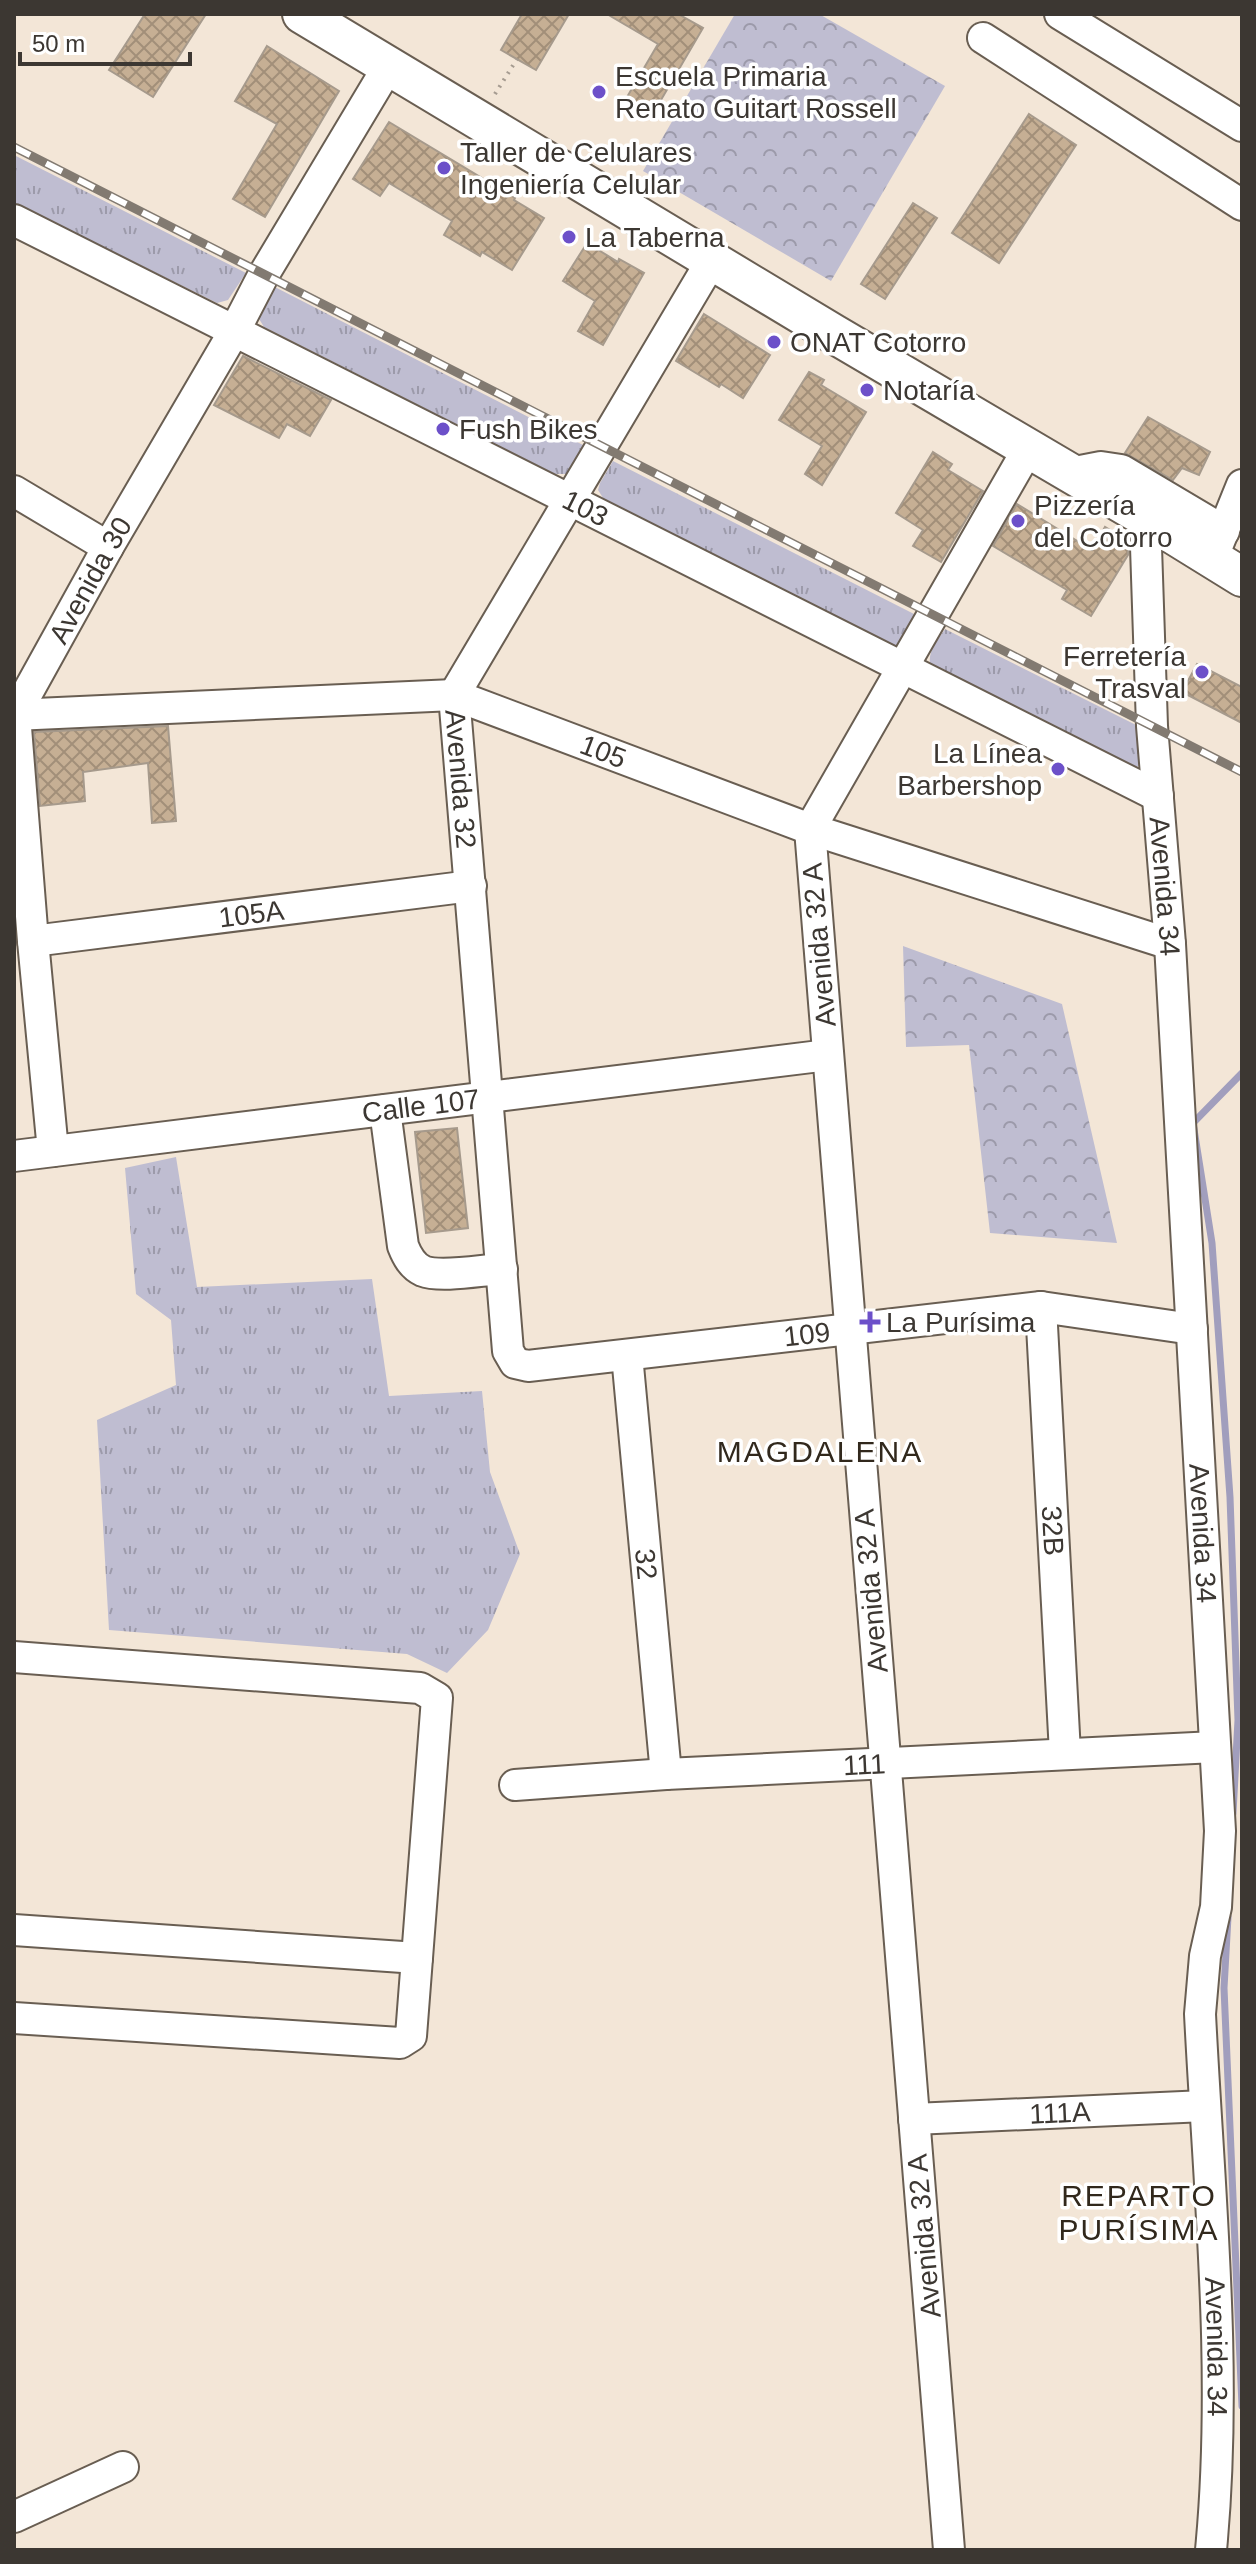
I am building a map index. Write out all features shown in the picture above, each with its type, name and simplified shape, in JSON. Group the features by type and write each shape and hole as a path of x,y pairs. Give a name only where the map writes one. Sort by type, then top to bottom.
{"main road":[{"path":"302,14 1028,449 1145,517 1226,556"}],"street":[{"path":"1060,14 1242,126"},
{"path":"983,38 1242,205"},
{"name":"Avenida 30","path":"14,715 264,274 388,67"},
{"name":"103","path":"14,220 1158,796"},
{"name":"Avenida 32","path":"515,1363 508,1351 454,695 712,260"},
{"name":"Avenida 32 A","path":"949,2550 810,829 1028,449"},
{"path":"1070,473 1101,467 1121,470 1226,556 1242,485"},
{"path":"14,491 108,547"},
{"name":"Avenida 34","path":"1145,517 1152,726 1170,944 1220,1831 1216,1907 1205,1956 1200,2014 1219,2410 1211,2550"},
{"name":"105","path":"14,715 454,695 810,829 1170,944"},
{"path":"14,715 53,1151"},
{"name":"105A","path":"33,941 471,886"},
{"name":"Calle 107","path":"14,1156 828,1055"},
{"path":"385,1110 403,1246 409,1260 422,1270 437,1273 502,1269"},
{"name":"109","path":"515,1363 528,1366 1041,1307 1192,1329"},
{"name":"32B","path":"1041,1307 1065,1753"},
{"name":"32","path":"627,1355 666,1774"},
{"path":"14,1657 420,1688 437,1698 411,2036 400,2043 14,2018"},
{"name":"111","path":"515,1785 666,1774 1215,1747"},
{"path":"14,1930 417,1958"},
{"name":"111A","path":"914,2119 1205,2106"},
{"path":"14,2517 123,2467"}],"path":[{"path":"478,120 517,59"}],"green space":[{"path":"735,14 819,14 945,86 831,281 643,171"},
{"path":"14,155 246,273 228,300 217,303 14,203"},
{"path":"269,284 585,446 567,474 555,474 264,327 256,314"},
{"path":"613,461 916,615 899,644 894,647 605,501 598,490"},
{"path":"945,629 1142,728 1144,762 1134,769 931,668 931,652"},
{"path":"903,946 1062,1004 1117,1243 990,1233 969,1045 906,1047"},
{"path":"176,1157 197,1287 372,1279 389,1396 482,1391 490,1472 520,1554 488,1630 447,1673 407,1654 109,1630 97,1420 176,1385 171,1320 136,1294 125,1168"}],"building":[{"path":"145,14 206,14 153,97 109,70"},
{"path":"522,14 569,14 536,70 501,50"},
{"path":"607,14 678,14 703,28 654,112 627,97 658,44"},
{"path":"267,46 339,91 265,217 233,199 277,124 235,101"},
{"path":"1029,114 1076,145 999,263 952,233"},
{"path":"389,122 544,218 512,270 444,235 452,221 389,183 380,196 353,179"},
{"path":"913,203 937,218 885,299 861,284"},
{"path":"587,243 644,273 603,345 578,331 595,301 563,281"},
{"path":"704,314 770,355 743,398 676,361"},
{"path":"243,356 331,400 310,436 287,424 279,438 214,405"},
{"path":"809,372 824,380 821,385 866,412 822,485 805,474 822,446 779,420"},
{"path":"1148,417 1210,452 1199,475 1182,468 1173,480 1125,453"},
{"path":"933,452 952,464 948,470 983,491 941,562 913,546 923,530 896,513"},
{"path":"1017,504 1092,550 1105,527 1128,541 1128,555 1091,616 1062,599 1067,590 993,546"},
{"path":"1197,664 1242,687 1242,723 1182,692"},
{"path":"168,726 176,821 152,823 148,763 83,772 85,801 40,806 34,732"},
{"path":"457,1128 468,1228 426,1233 415,1132"}],"waterway":[{"path":"1233,1813 1238,1720 1230,1497 1212,1243 1193,1123 1242,1073"},
{"path":"1228,1917 1224,1988 1242,2406"}],"railway":[{"path":"14,147 1242,772"}],"place":[{"name":"Escuela Primaria Renato Guitart Rossell","path":"599,92"},
{"name":"Taller de Celulares Ingeniería Celular","path":"444,168"},
{"name":"La Taberna","path":"569,237"},
{"name":"ONAT Cotorro","path":"774,342"},
{"name":"Notaría","path":"867,390"},
{"name":"Fush Bikes","path":"443,429"},
{"name":"Pizzería del Cotorro","path":"1018,521"},
{"name":"Ferretería Trasval","path":"1202,672"},
{"name":"La Línea Barbershop","path":"1058,769"},
{"name":"La Purísima","path":"870,1322"}],"district":[{"name":"MAGDALENA","path":"820,1451"},
{"name":"REPARTO PURÍSIMA","path":"1139,2212"}]}
